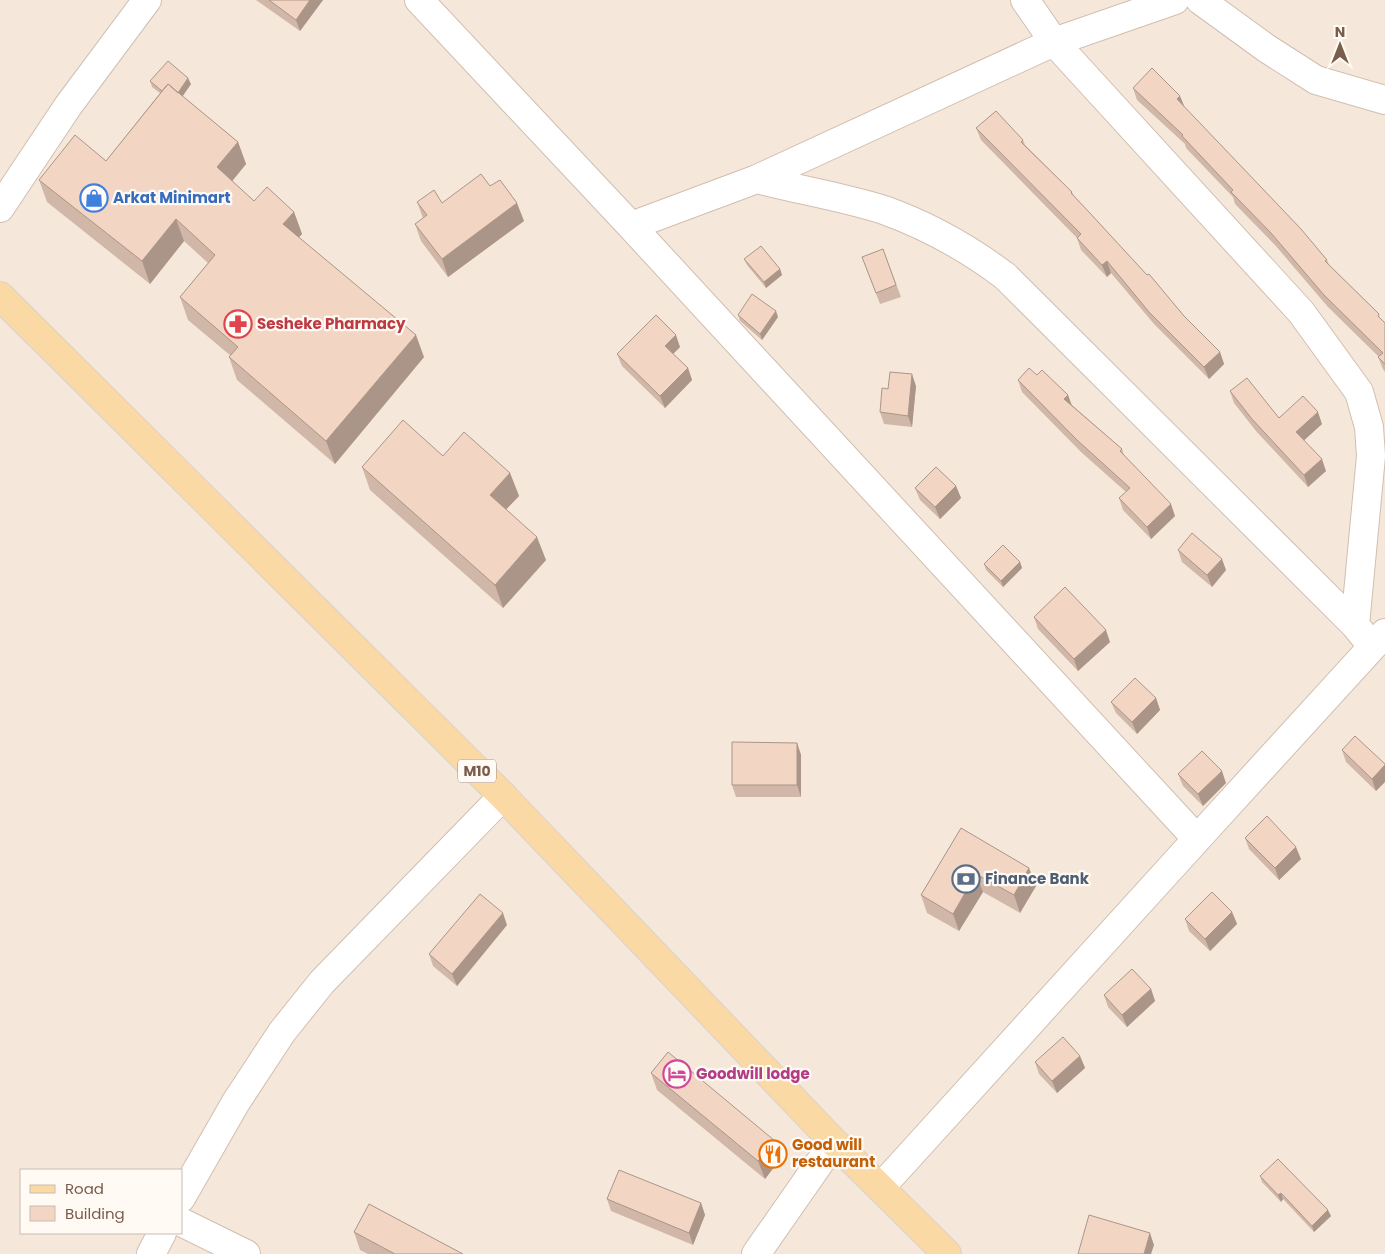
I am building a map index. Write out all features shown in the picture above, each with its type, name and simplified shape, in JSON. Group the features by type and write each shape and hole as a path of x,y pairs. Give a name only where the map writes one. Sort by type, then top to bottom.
{"main road":[{"name":"M10","path":"0,296 503,796 834,1142 947,1254"}],"street":[{"path":"0,208 68,106 147,0"},
{"path":"419,0 631,226 1197,839"},
{"path":"1025,0 1054,42 1301,312 1359,392 1369,426 1371,456 1355,625"},
{"path":"1200,0 1266,48 1316,80 1385,100"},
{"path":"631,226 757,179 1054,42 1169,1"},
{"path":"757,179 884,210 935,233 987,262 1005,276 1355,625 1378,640 881,1187"},
{"path":"182,1196 236,1102 282,1032 322,982 503,796"},
{"path":"756,1254 834,1142"},
{"path":"182,1222 246,1254"},
{"path":"151,1254 161,1234"}],"shaded area":[{"path":"0,0 1385,0 1385,1254 0,1254"}],"building":[{"path":"269,0 310,0 296,20"},
{"path":"168,61 188,78 178,93 168,84 162,91 150,81"},
{"path":"1152,68 1180,96 1177,99 1301,229 1327,260 1325,261 1379,314 1378,316 1385,323 1385,364 1378,357 1383,353 1324,295 1271,233 1231,192 1233,190 1183,135 1133,88"},
{"path":"168,84 238,142 217,167 254,201 267,187 294,212 283,224 416,335 326,441 229,357 238,347 180,297 215,255 176,219 142,261 39,180 75,135 106,161"},
{"path":"996,111 1023,140 1021,142 1072,192 1147,275 1149,274 1184,316 1220,352 1204,367 1149,312 1107,261 1102,265 1077,238 1081,234 976,128"},
{"path":"481,174 490,186 500,180 517,203 442,259 415,224 427,215 417,202 434,190 442,203"},
{"path":"761,246 780,269 764,282 744,259"},
{"path":"883,249 896,285 876,293 862,257"},
{"path":"752,294 776,311 760,334 738,315"},
{"path":"656,315 676,335 665,346 688,368 660,396 617,354"},
{"path":"1029,368 1037,375 1042,370 1068,395 1064,399 1122,449 1120,451 1171,504 1147,527 1119,498 1130,488 1077,440 1018,380"},
{"path":"890,372 912,374 908,416 880,412 882,388 888,389"},
{"path":"1247,378 1279,418 1303,396 1318,412 1296,432 1322,459 1304,475 1252,419 1230,391"},
{"path":"403,420 443,456 464,432 510,473 490,495 537,537 495,585 362,467"},
{"path":"936,467 956,486 935,507 915,488"},
{"path":"1192,533 1222,559 1207,575 1178,550"},
{"path":"1003,545 1020,562 1001,581 984,564"},
{"path":"1065,587 1106,630 1074,659 1034,617"},
{"path":"1135,678 1156,698 1132,722 1111,702"},
{"path":"1355,736 1385,764 1372,779 1342,750"},
{"path":"732,742 797,743 797,785 732,785"},
{"path":"1202,751 1222,771 1198,794 1178,774"},
{"path":"1267,816 1296,847 1275,868 1245,838"},
{"path":"961,828 1029,868 1014,895 976,874 953,914 921,895"},
{"path":"1212,892 1232,912 1205,939 1185,919"},
{"path":"480,894 503,913 452,974 429,954"},
{"path":"1132,969 1151,989 1122,1015 1104,995"},
{"path":"1063,1037 1080,1056 1052,1081 1035,1062"},
{"path":"668,1052 775,1141 758,1161 651,1073"},
{"path":"1278,1159 1328,1210 1312,1226 1281,1193 1278,1195 1260,1176"},
{"path":"619,1170 701,1203 689,1233 607,1199"},
{"path":"369,1204 463,1254 395,1254 354,1232"},
{"path":"1089,1215 1150,1233 1144,1254 1078,1254"}],"place":[{"name":"Arkat Minimart","path":"94,198"},
{"name":"Sesheke Pharmacy","path":"238,324"},
{"name":"Finance Bank","path":"966,879"},
{"name":"Goodwill lodge","path":"677,1074"},
{"name":"Good will restaurant","path":"773,1154"}]}
